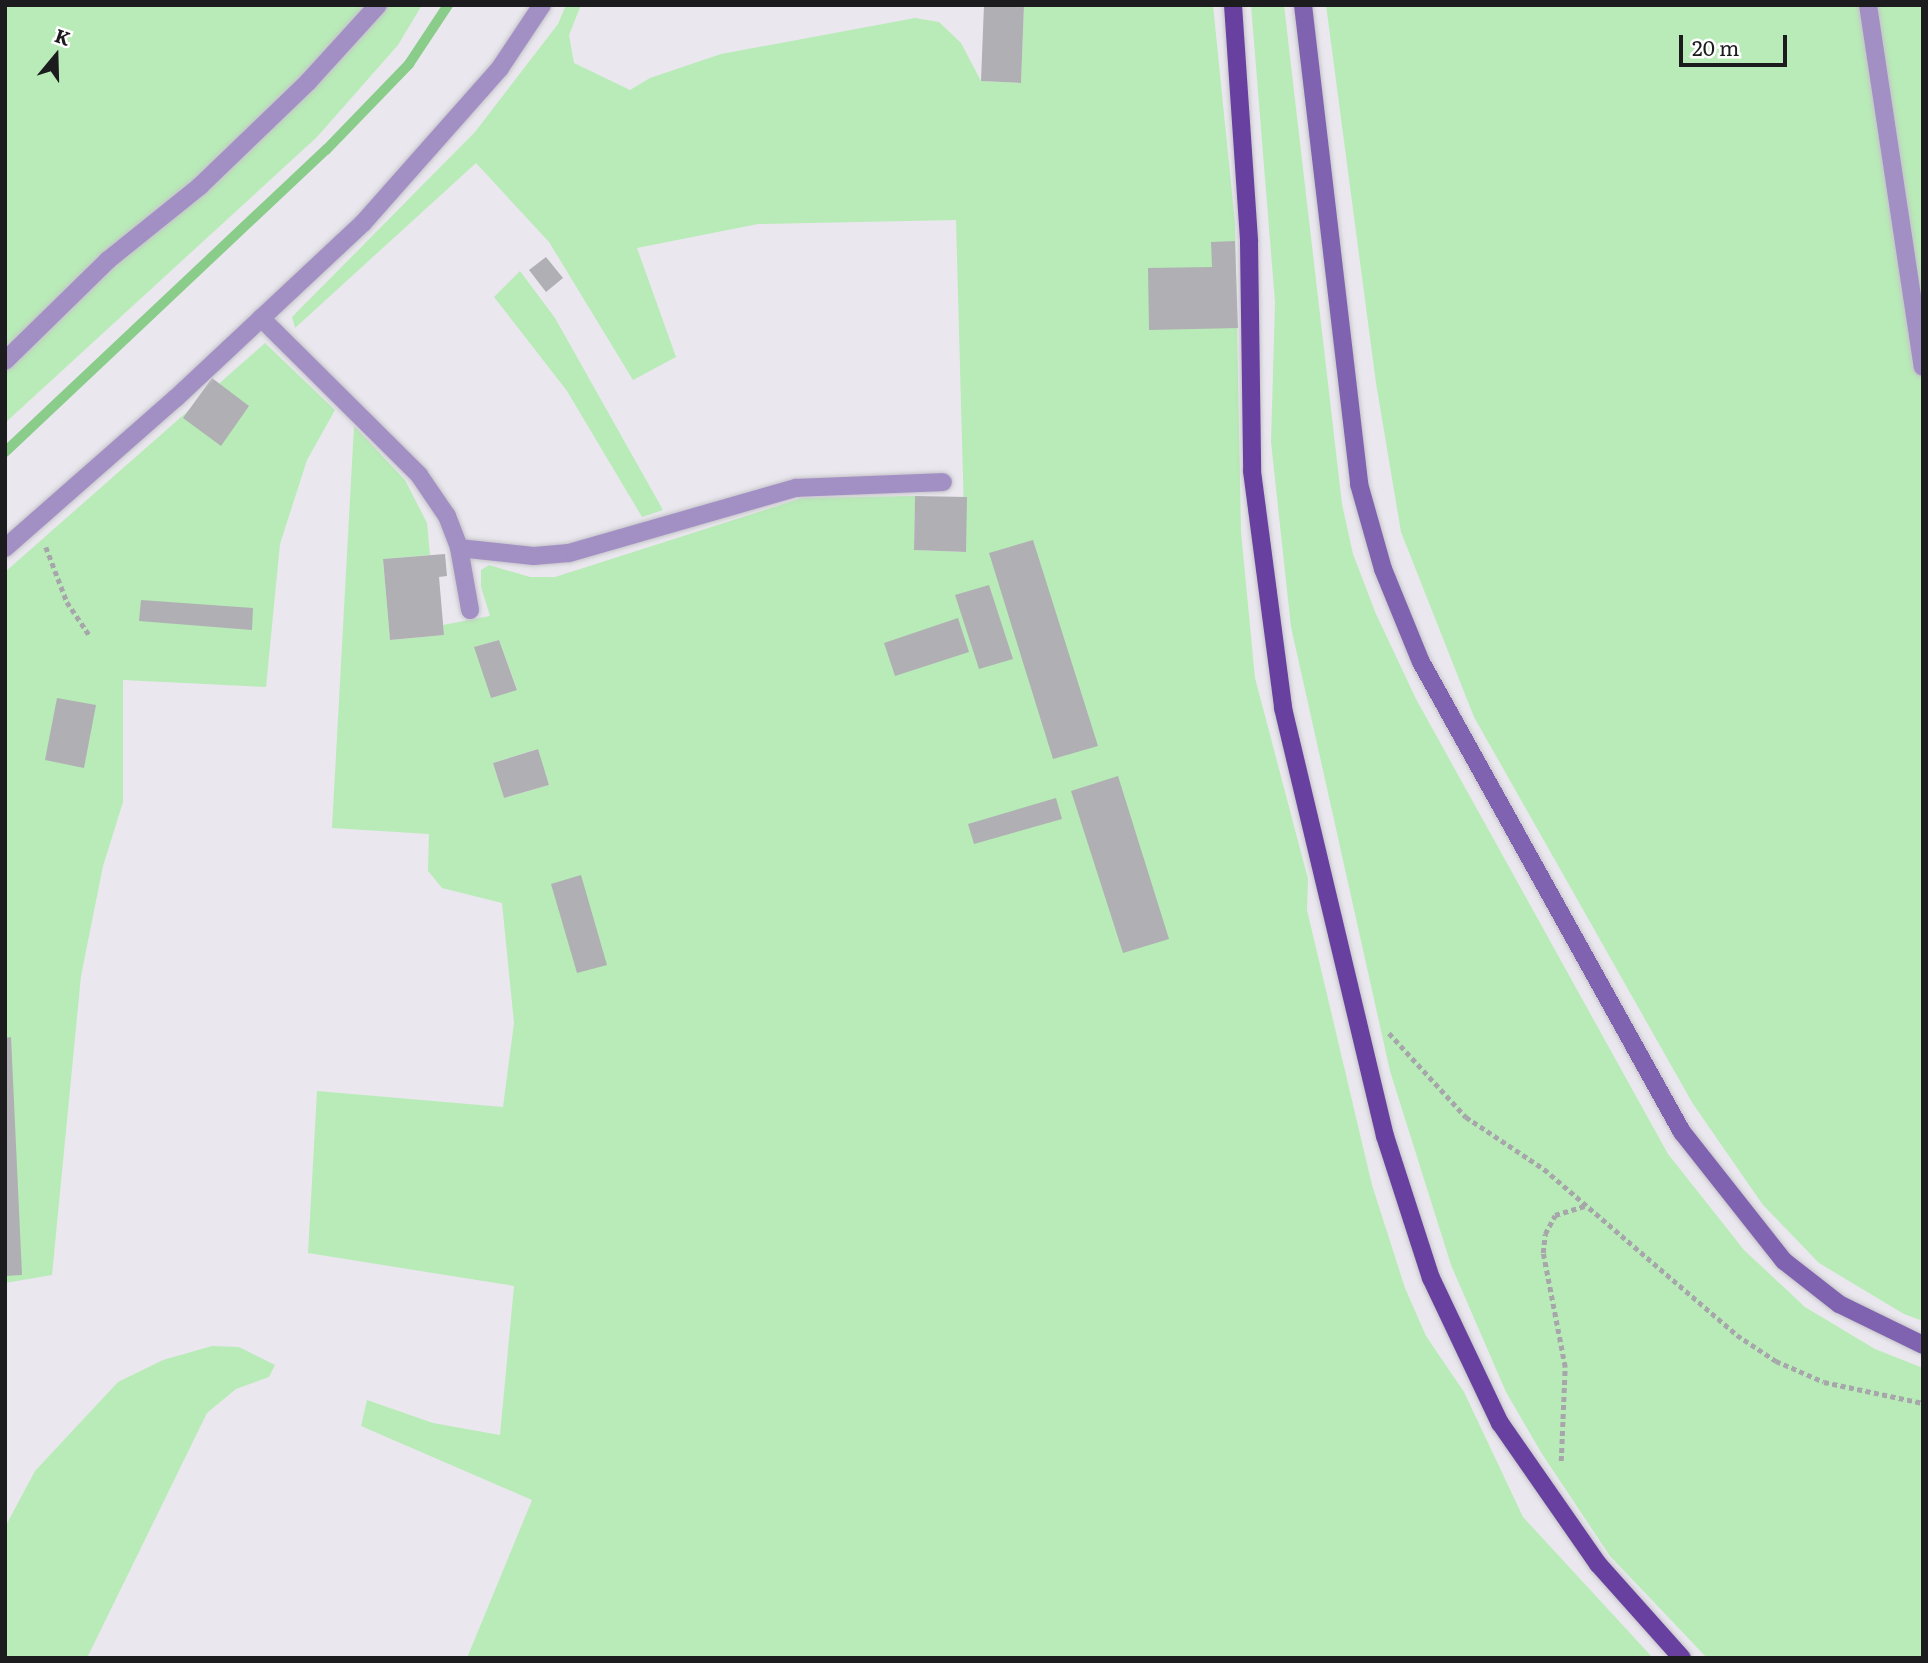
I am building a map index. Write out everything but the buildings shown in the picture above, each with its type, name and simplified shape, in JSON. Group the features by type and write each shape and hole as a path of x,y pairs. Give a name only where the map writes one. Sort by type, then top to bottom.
{"main road":[{"path":"1233,5 1249,242 1254,484 1283,708 1385,1136 1431,1278 1500,1423 1598,1564 1682,1658"}],"street":[{"path":"5,361 108,260 200,186 308,82 378,5"},
{"path":"5,548 363,223 500,68 542,5"},
{"path":"1303,5 1359,484 1383,569 1421,662 1682,1132 1784,1261 1839,1304 1923,1345"},
{"path":"1868,5 1923,367"},
{"path":"261,318 419,475 447,516 458,548 470,610"},
{"path":"458,548 534,556 569,553 796,488 943,482"}],"path":[{"path":"38,519 57,581 90,636"},
{"path":"1352,995 1466,1117 1544,1169 1737,1335 1776,1361 1824,1381 1923,1403"},
{"path":"1556,1504 1565,1367 1543,1253 1545,1234 1555,1214 1588,1205"}],"green space":[{"path":"5,5 422,5 398,45 317,137 5,423"},
{"path":"566,5 581,5 569,35 574,63 630,90 650,78 721,54 915,18 939,22 961,43 981,81 1021,83 1024,5 1213,5 1235,223 1241,532 1255,678 1308,879 1307,910 1372,1185 1405,1288 1426,1336 1464,1392 1523,1517 1653,1658 467,1658 532,1500 361,1426 367,1400 433,1423 500,1435 514,1286 308,1253 317,1091 503,1107 514,1023 502,903 442,888 428,871 429,834 332,828 354,426 405,480 427,523 430,555 383,559 390,640 444,635 443,625 490,616 481,587 481,570 489,565 530,577 555,577 802,498 915,496 914,550 965,552 956,220 758,224 637,248 676,357 633,380 549,242 476,163 295,328 292,317 475,132 558,24","holes":["499,640 517,689 491,698 475,647","537,749 549,785 504,798 493,763"]},
{"path":"1251,5 1284,5 1342,504 1353,554 1376,614 1416,699 1668,1154 1744,1250 1805,1307 1875,1349 1923,1368 1923,1658 1707,1658 1610,1556 1542,1454 1506,1392 1451,1265 1390,1071 1291,627 1271,442 1275,302"},
{"path":"1326,5 1923,5 1923,1321 1904,1314 1819,1263 1763,1205 1693,1104 1474,717 1401,532 1376,383"},
{"path":"520,271 555,318 663,510 642,517 567,391 494,297"},
{"path":"265,343 335,410 307,460 280,544 266,687 123,680 123,802 103,866 81,976 52,1275 5,1283 5,572"},
{"path":"212,1346 239,1347 275,1365 269,1377 236,1389 207,1413 87,1658 5,1658 5,1527 35,1471 118,1382 163,1360"}],"waterway":[{"path":"5,452 326,150 409,64 448,5"}]}
